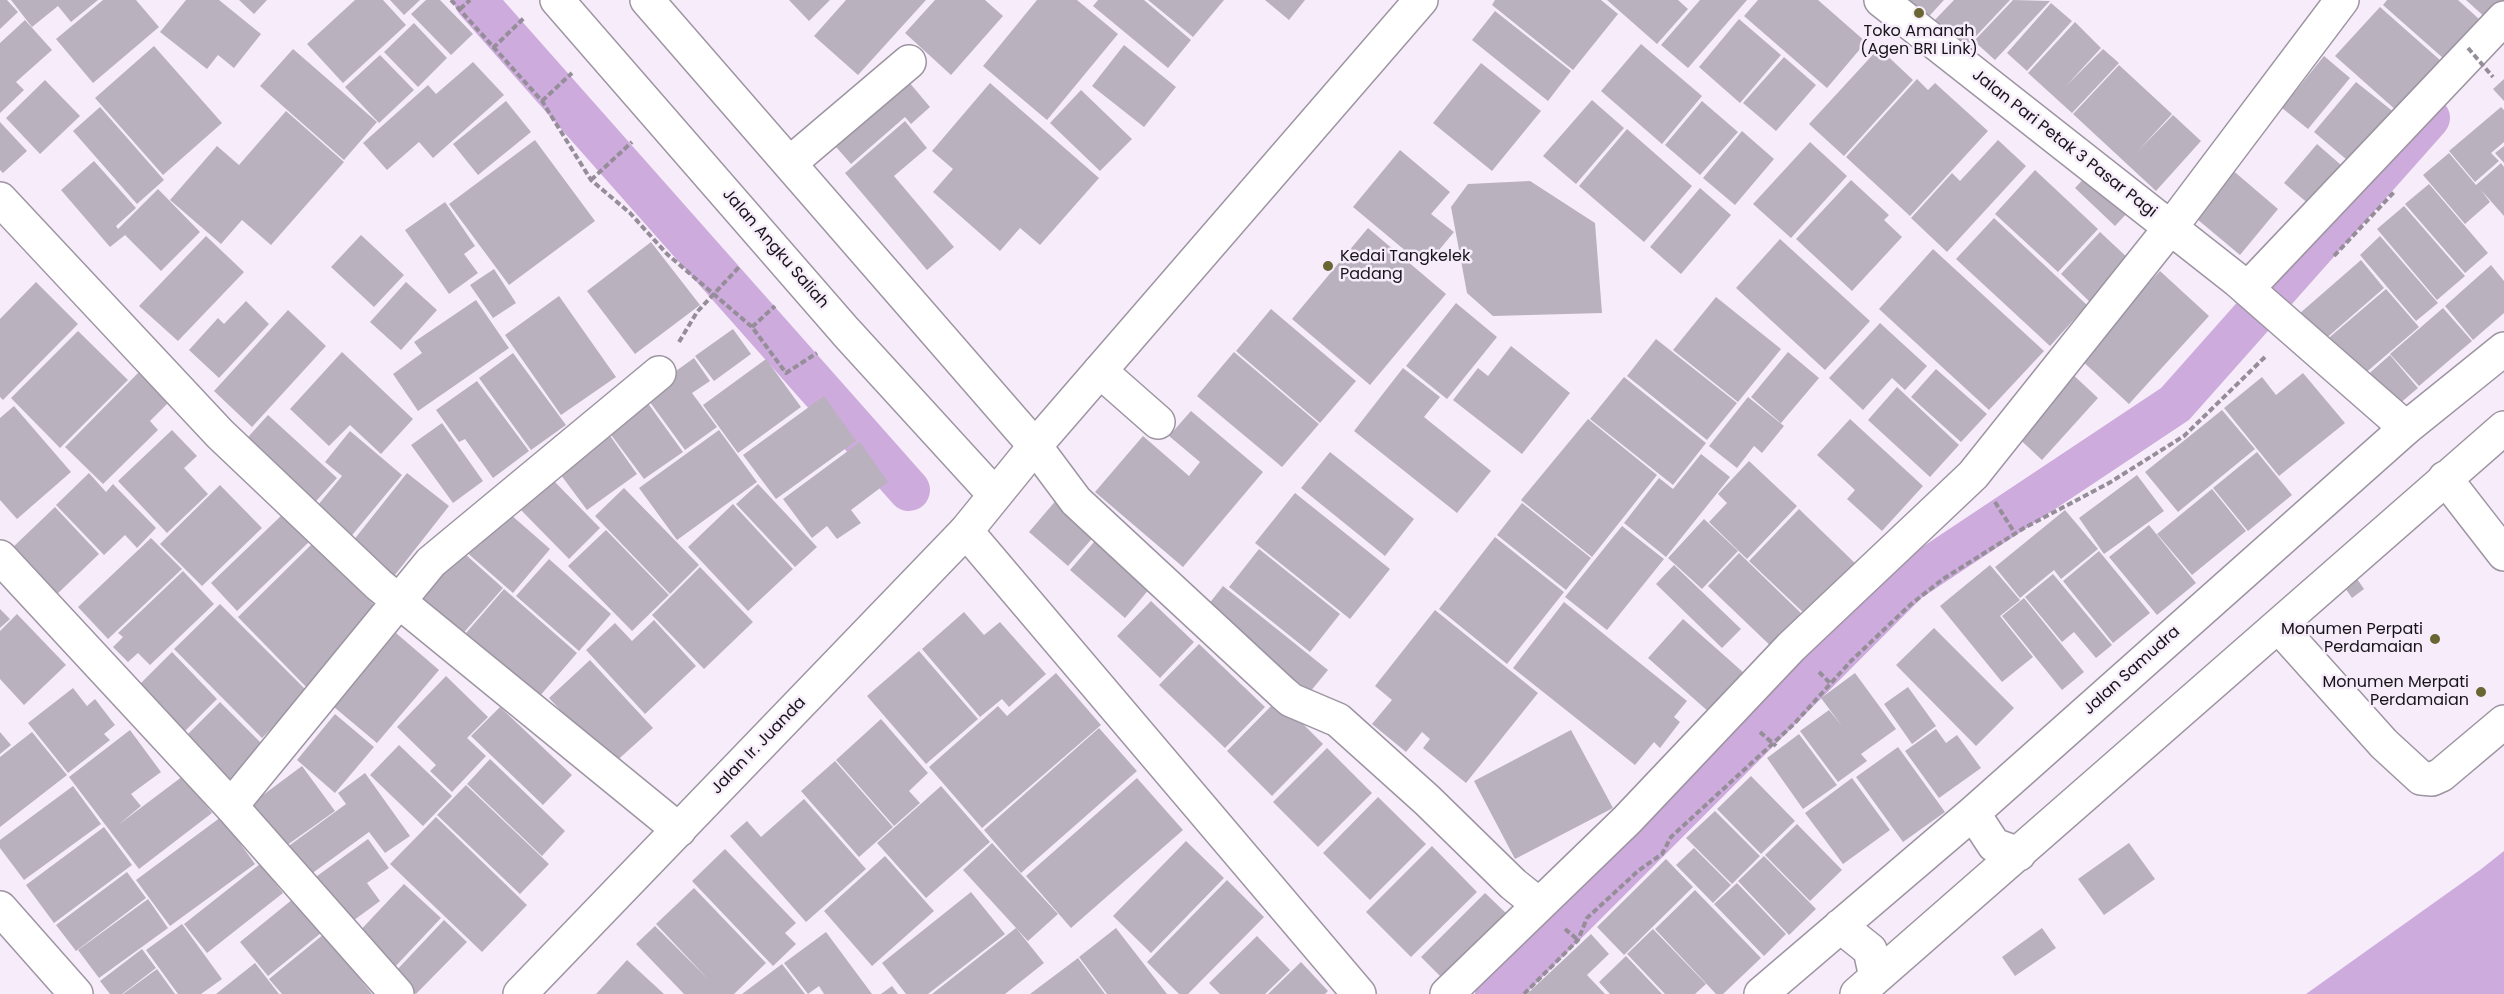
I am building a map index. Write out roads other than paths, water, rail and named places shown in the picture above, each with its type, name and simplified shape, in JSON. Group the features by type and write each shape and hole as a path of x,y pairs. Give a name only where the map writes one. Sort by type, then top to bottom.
{"street":[{"name":"Jalan Angku Saliah","path":"557,0 825,308 995,495"},
{"path":"647,0 1035,446 1076,501 1291,700 1338,720 1427,800 1513,885 1538,904"},
{"name":"Jalan Ir. Juanda","path":"520,994 966,531 1100,370 1421,0"},
{"name":"Jalan Pari Petak 3 Pasar Pagi","path":"1881,0 2171,227 2247,289 2406,428"},
{"path":"1447,994 1627,820 1791,647 1972,475 2171,227 2342,0"},
{"path":"2247,289 2504,18"},
{"path":"790,163 909,62"},
{"path":"0,200 220,434 400,603 679,830"},
{"name":"Jalan Samudra","path":"1761,994 1973,813 2406,428 2504,349"},
{"path":"1100,370 1158,422"},
{"path":"231,806 400,603 431,562 659,373"},
{"path":"1866,986 2504,428"},
{"path":"2445,478 2504,554"},
{"path":"966,531 1359,994"},
{"path":"0,557 231,806 397,994"},
{"path":"2279,627 2384,744 2421,778 2432,779 2441,775 2504,722"},
{"path":"1973,813 1994,845 2019,854"},
{"path":"0,908 76,994"},
{"path":"1840,926 1870,950 1866,986"}],"waterway":[{"path":"475,0 909,490"},
{"path":"1496,994 1909,581 2175,404 2429,118"}],"place":[{"name":"Toko Amanah (Agen BRI Link)","path":"1919,13"},
{"name":"Kedai Tangkelek Padang","path":"1328,266"},
{"name":"Monumen Perpati Perdamaian","path":"2435,639"},
{"name":"Monumen Merpati Perdamaian","path":"2481,692"}]}
